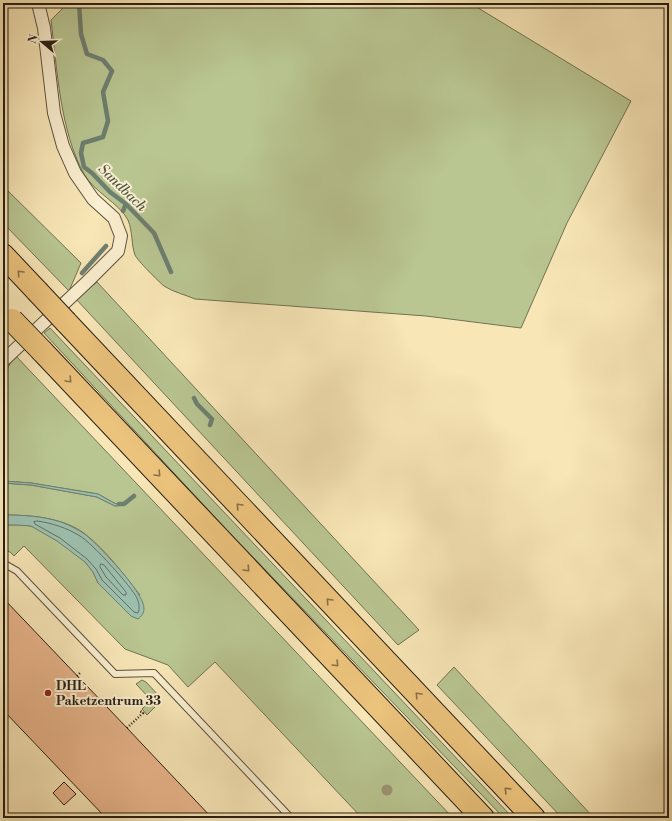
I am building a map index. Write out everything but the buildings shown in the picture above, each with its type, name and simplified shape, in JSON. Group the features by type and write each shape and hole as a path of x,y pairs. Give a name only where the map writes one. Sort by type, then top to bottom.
{"highway":[{"path":"3,255 534,818"},
{"path":"8,315 483,818"}],"street":[{"path":"3,362 88,281 118,250 121,236 114,218 93,199 75,173 63,146 54,113 44,28 38,3"}],"lane":[{"path":"3,563 17,571 115,674 154,673 291,818"}],"path":[{"path":"77,676 81,672"},
{"path":"127,728 143,713 140,710"}],"green space":[{"path":"68,3 470,3 631,101 567,223 521,328 426,316 195,299 175,292 164,286 139,261 135,255 128,220 119,208 88,180 76,157 70,139 61,99 51,20"},
{"path":"3,186 81,263 69,291 3,223"},
{"path":"97,282 419,630 398,645 75,298"},
{"path":"50,328 513,818 504,818 226,529 44,333"},
{"path":"15,355 453,818 362,818 215,662 188,687 168,665 125,649 24,546 14,556 10,552 3,549 3,525 31,526 51,537 81,558 91,569 98,583 140,595 100,548 76,528 46,518 3,515 3,483 31,485 97,497 115,506 125,505 134,497 132,496 123,503 116,504 98,494 31,483 3,481 3,376"},
{"path":"454,667 594,818 562,818 437,685"},
{"path":"142,680 146,682 160,697 159,703 147,715 142,709 151,700 136,684"}],"water":[{"path":"3,481 31,483 98,494 116,504 123,503 125,505 115,506 97,497 31,485 3,483"},
{"path":"3,515 47,518 71,526 86,535 130,581 142,602 144,609 141,616 138,619 131,616 98,583 93,572 85,562 57,541 31,526 3,525"}],"waterway":[{"name":"Sandbach","path":"79,3 81,34 87,54 103,60 112,71 103,92 108,121 103,137 83,143 81,153 84,167 92,173 110,192 126,204 154,233 171,272"},
{"name":"Sandbach","path":"123,211 126,204"},
{"path":"82,273 106,246"},
{"name":"Sandbach","path":"194,398 197,404 212,419 210,425"},
{"name":"Sandbach","path":"119,504 124,504 134,496"}],"place":[{"name":"DHL Paketzentrum 33","path":"48,693"}]}
